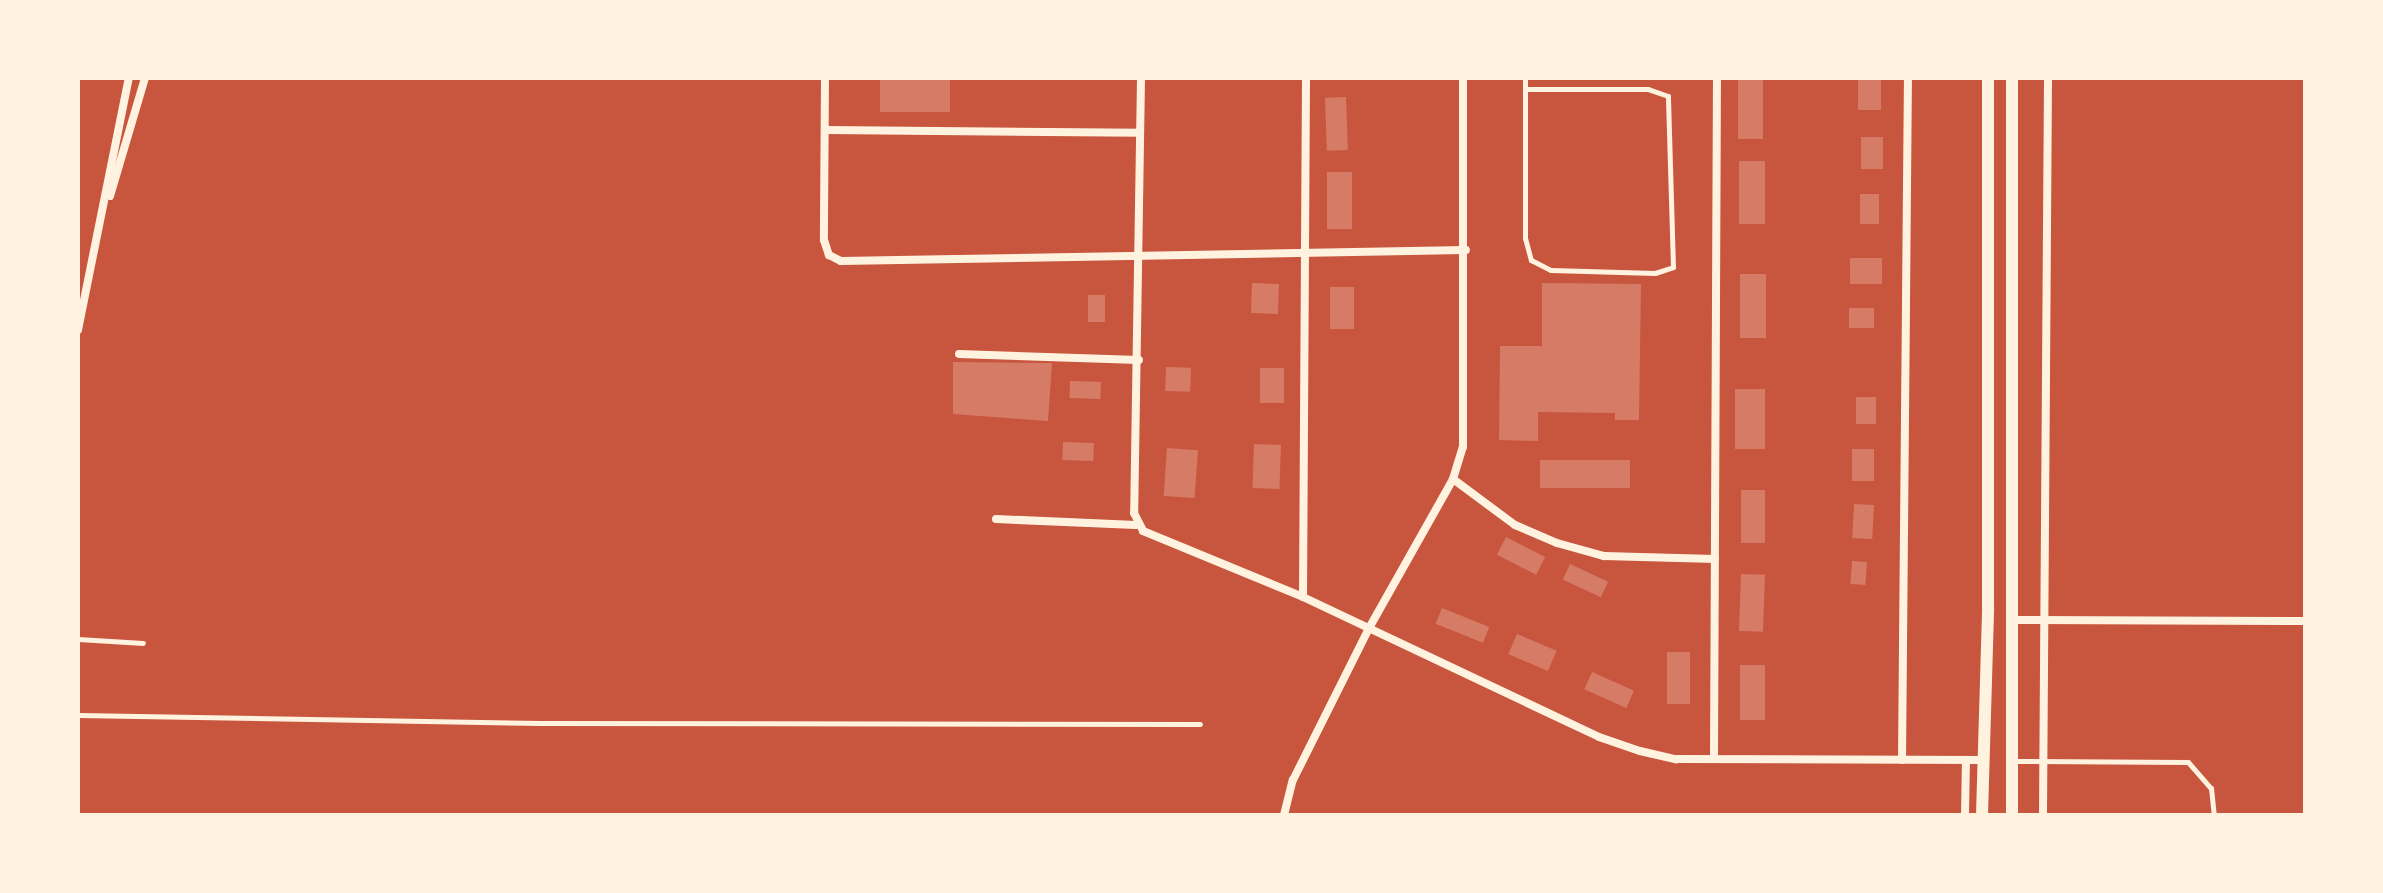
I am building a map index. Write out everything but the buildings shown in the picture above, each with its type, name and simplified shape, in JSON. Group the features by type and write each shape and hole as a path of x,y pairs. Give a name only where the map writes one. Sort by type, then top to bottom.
{"street":[{"path":"78,330 129,78"},
{"path":"102,220 145,78"},
{"path":"825,78 824,240 829,255 841,261 1466,250"},
{"path":"1136,525 1141,78"},
{"path":"1303,597 1306,78"},
{"path":"1284,815 1293,780 1368,630 1453,479 1463,447 1466,250 1463,78"},
{"path":"1714,759 1717,78"},
{"path":"1902,760 1908,78"},
{"path":"1982,815 1988,607 1988,78"},
{"path":"2012,78 2009,620 2012,815"},
{"path":"2043,815 2048,78"},
{"path":"825,130 1140,133"},
{"path":"959,354 1139,360"},
{"path":"1453,479 1515,525 1557,543 1604,556 1715,559"},
{"path":"996,519 1136,525 1303,597 1599,737 1676,759 1983,760"},
{"path":"2009,620 2305,621"},
{"path":"1965,815 1966,760"}],"lane":[{"path":"1525,78 1525,89 1525,238 1531,260 1551,270 1655,273 1673,267 1668,96 1648,89 1525,89"},
{"path":"78,639 143,643"},
{"path":"78,715 541,723 1200,724"},
{"path":"2010,761 2188,762 2211,788 2214,815"}]}
